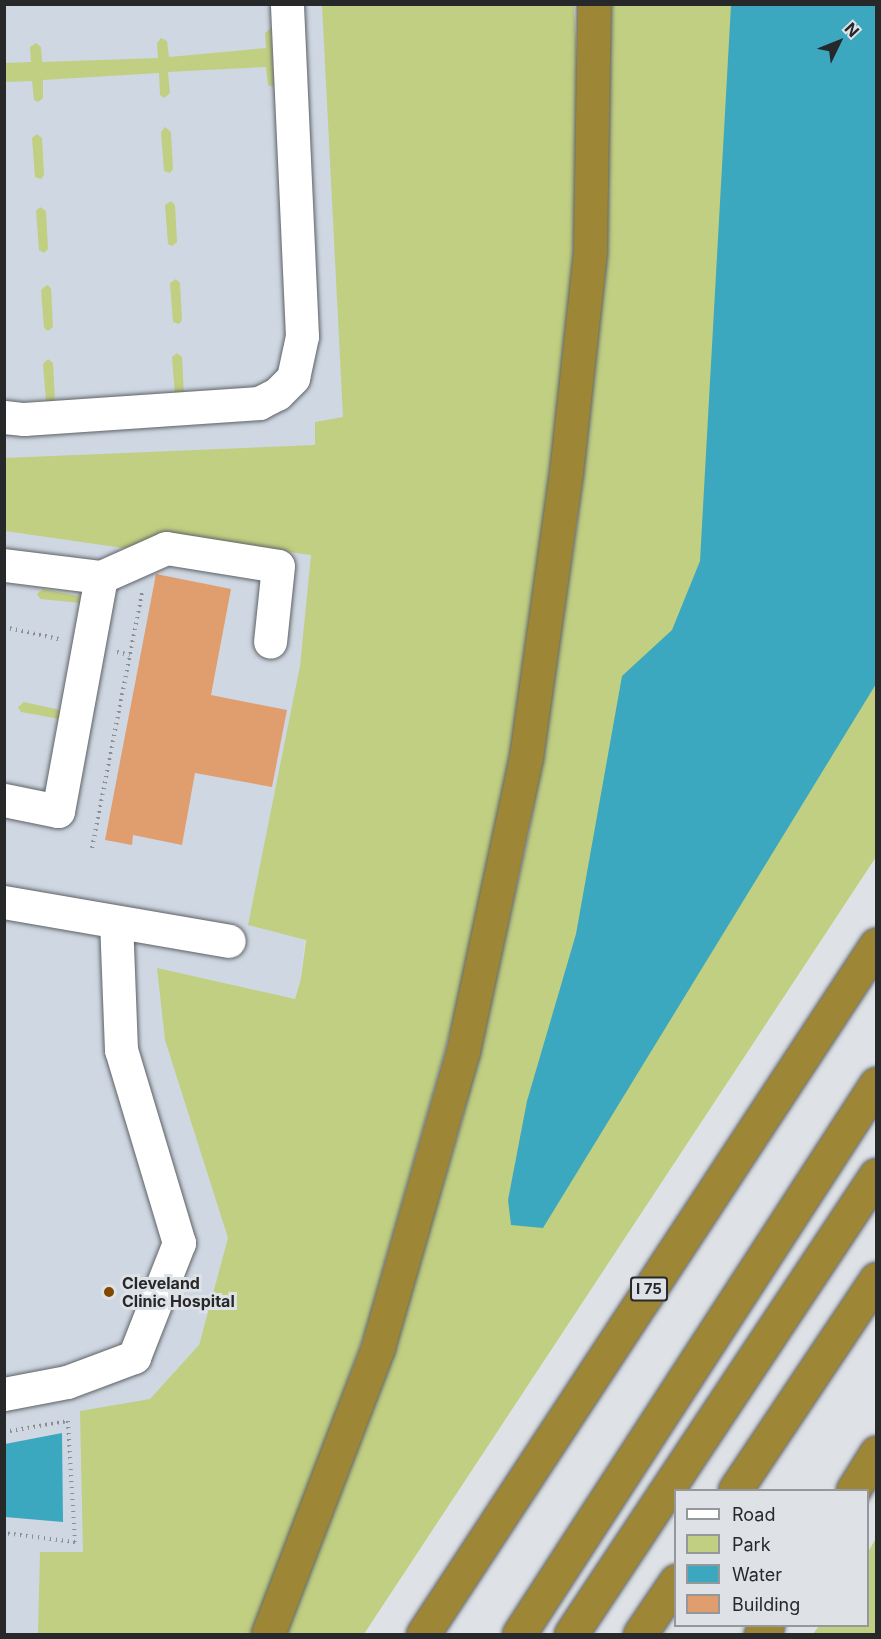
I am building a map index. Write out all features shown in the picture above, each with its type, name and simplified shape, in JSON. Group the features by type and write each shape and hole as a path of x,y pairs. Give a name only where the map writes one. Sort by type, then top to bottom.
{"highway":[{"path":"267,1635 378,1347 463,1051 526,757 566,473 590,251 594,4"},
{"name":"I 75","path":"423,1635 876,945"},
{"path":"519,1635 876,1084"},
{"path":"571,1635 876,1175"},
{"path":"736,1489 876,1279"},
{"path":"854,1489 876,1454"},
{"path":"640,1635 674,1583"}],"lane":[{"path":"4,417 24,419 259,403 277,394 293,378 302,336 287,4"},
{"path":"4,565 101,577 166,548 278,566 270,642"},
{"path":"4,800 58,811 101,577"},
{"path":"4,902 230,941"},
{"path":"4,1394 67,1382 134,1357 179,1243 121,1050 116,922"}],"path":[{"path":"92,848 142,592"},
{"path":"4,1432 68,1421 75,1542 4,1533"}],"shaded area":[{"path":"5,5 370,5 383,209 301,978 199,1345 79,1634 5,1634"}],"green space":[{"path":"322,5 574,5 578,80 573,283 526,668 474,947 366,1330 271,1592 252,1634 38,1634 40,1552 83,1552 80,1411 150,1399 199,1345 228,1238 165,1040 157,968 295,999 301,978 306,940 248,925 300,666 311,555 166,535 130,549 5,531 4,458 315,445 315,422 343,417"},
{"path":"604,5 876,5 876,857 364,1634 282,1634 384,1380 463,1117 529,833 577,523 596,347"},
{"path":"271,28 274,87 268,85 266,67 168,72 170,93 164,98 160,95 159,73 43,80 43,98 38,102 34,100 32,81 5,82 4,63 31,62 30,47 36,43 41,47 42,62 158,58 157,43 161,38 167,41 169,57 266,48 265,33"},
{"path":"165,127 171,132 173,169 170,173 164,171 161,132"},
{"path":"37,134 42,138 44,175 41,179 35,177 32,138"},
{"path":"171,201 175,205 177,242 172,246 168,244 165,205"},
{"path":"40,207 46,211 48,249 44,253 39,250 36,211"},
{"path":"176,279 180,283 182,320 179,324 173,322 170,283"},
{"path":"47,285 51,288 53,327 48,331 44,328 41,290"},
{"path":"177,353 182,357 184,395 175,396 172,357"},
{"path":"48,359 53,363 55,401 46,402 43,364"},
{"path":"43,589 79,596 81,603 40,599 37,594"},
{"path":"24,702 60,710 60,719 21,712 18,707"},
{"path":"876,1538 876,1634 813,1634 818,1627 869,1627 869,1550"}],"water":[{"path":"731,5 876,5 876,684 543,1228 511,1225 508,1200 527,1101 576,934 622,676 672,630 700,561"},
{"path":"62,1433 63,1522 5,1517 5,1444"}],"building":[{"path":"156,574 231,589 211,695 287,710 272,787 195,773 182,845 133,835 132,845 105,840"}],"place":[{"name":"Cleveland Clinic Hospital","path":"109,1292"}]}
